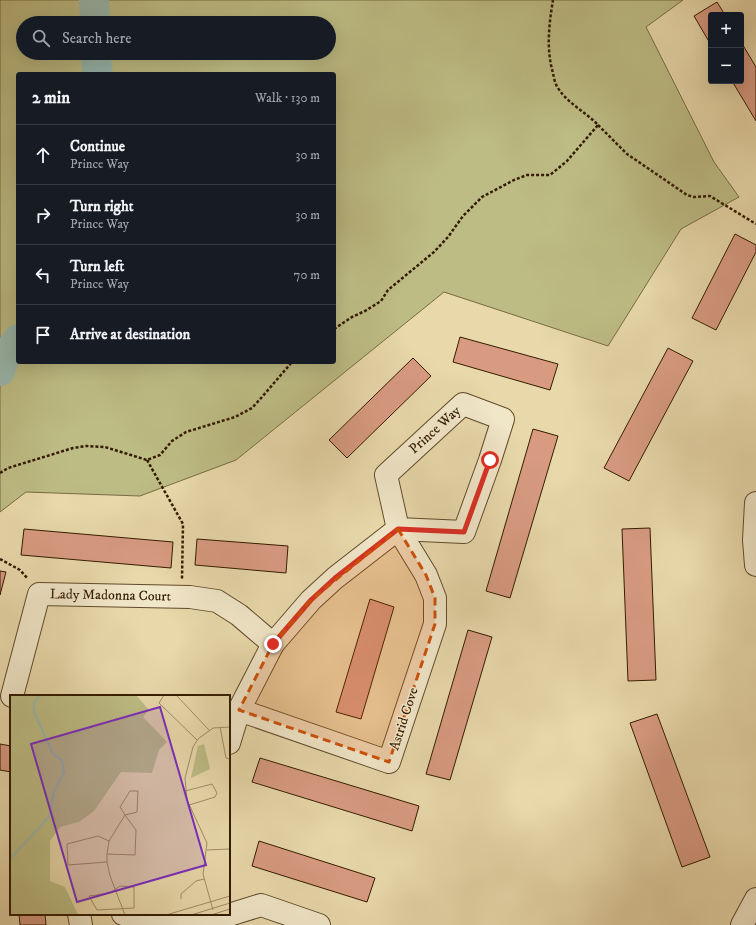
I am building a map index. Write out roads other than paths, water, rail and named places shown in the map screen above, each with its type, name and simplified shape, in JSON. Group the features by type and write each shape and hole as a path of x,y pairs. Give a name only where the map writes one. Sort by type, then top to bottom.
{"street":[{"name":"Prince Way","path":"463,404 503,419 464,532 398,529 386,475 463,404"},
{"path":"756,503 754,540 756,565"},
{"path":"230,740 239,710 273,644 316,596 335,578 398,529"},
{"name":"Astrid Cove","path":"239,710 390,762 435,624 434,598 426,575 398,529"},
{"name":"Lady Madonna Court","path":"12,695 40,594 180,597 217,601 239,615 273,644"},
{"path":"742,925 756,899"},
{"path":"130,915 197,925 229,918 261,905 319,925"},
{"path":"79,915 81,925"}],"waterway":[{"path":"94,0 95,16"},
{"path":"96,60 98,72"},
{"path":"0,371 5,357 16,342"}]}
